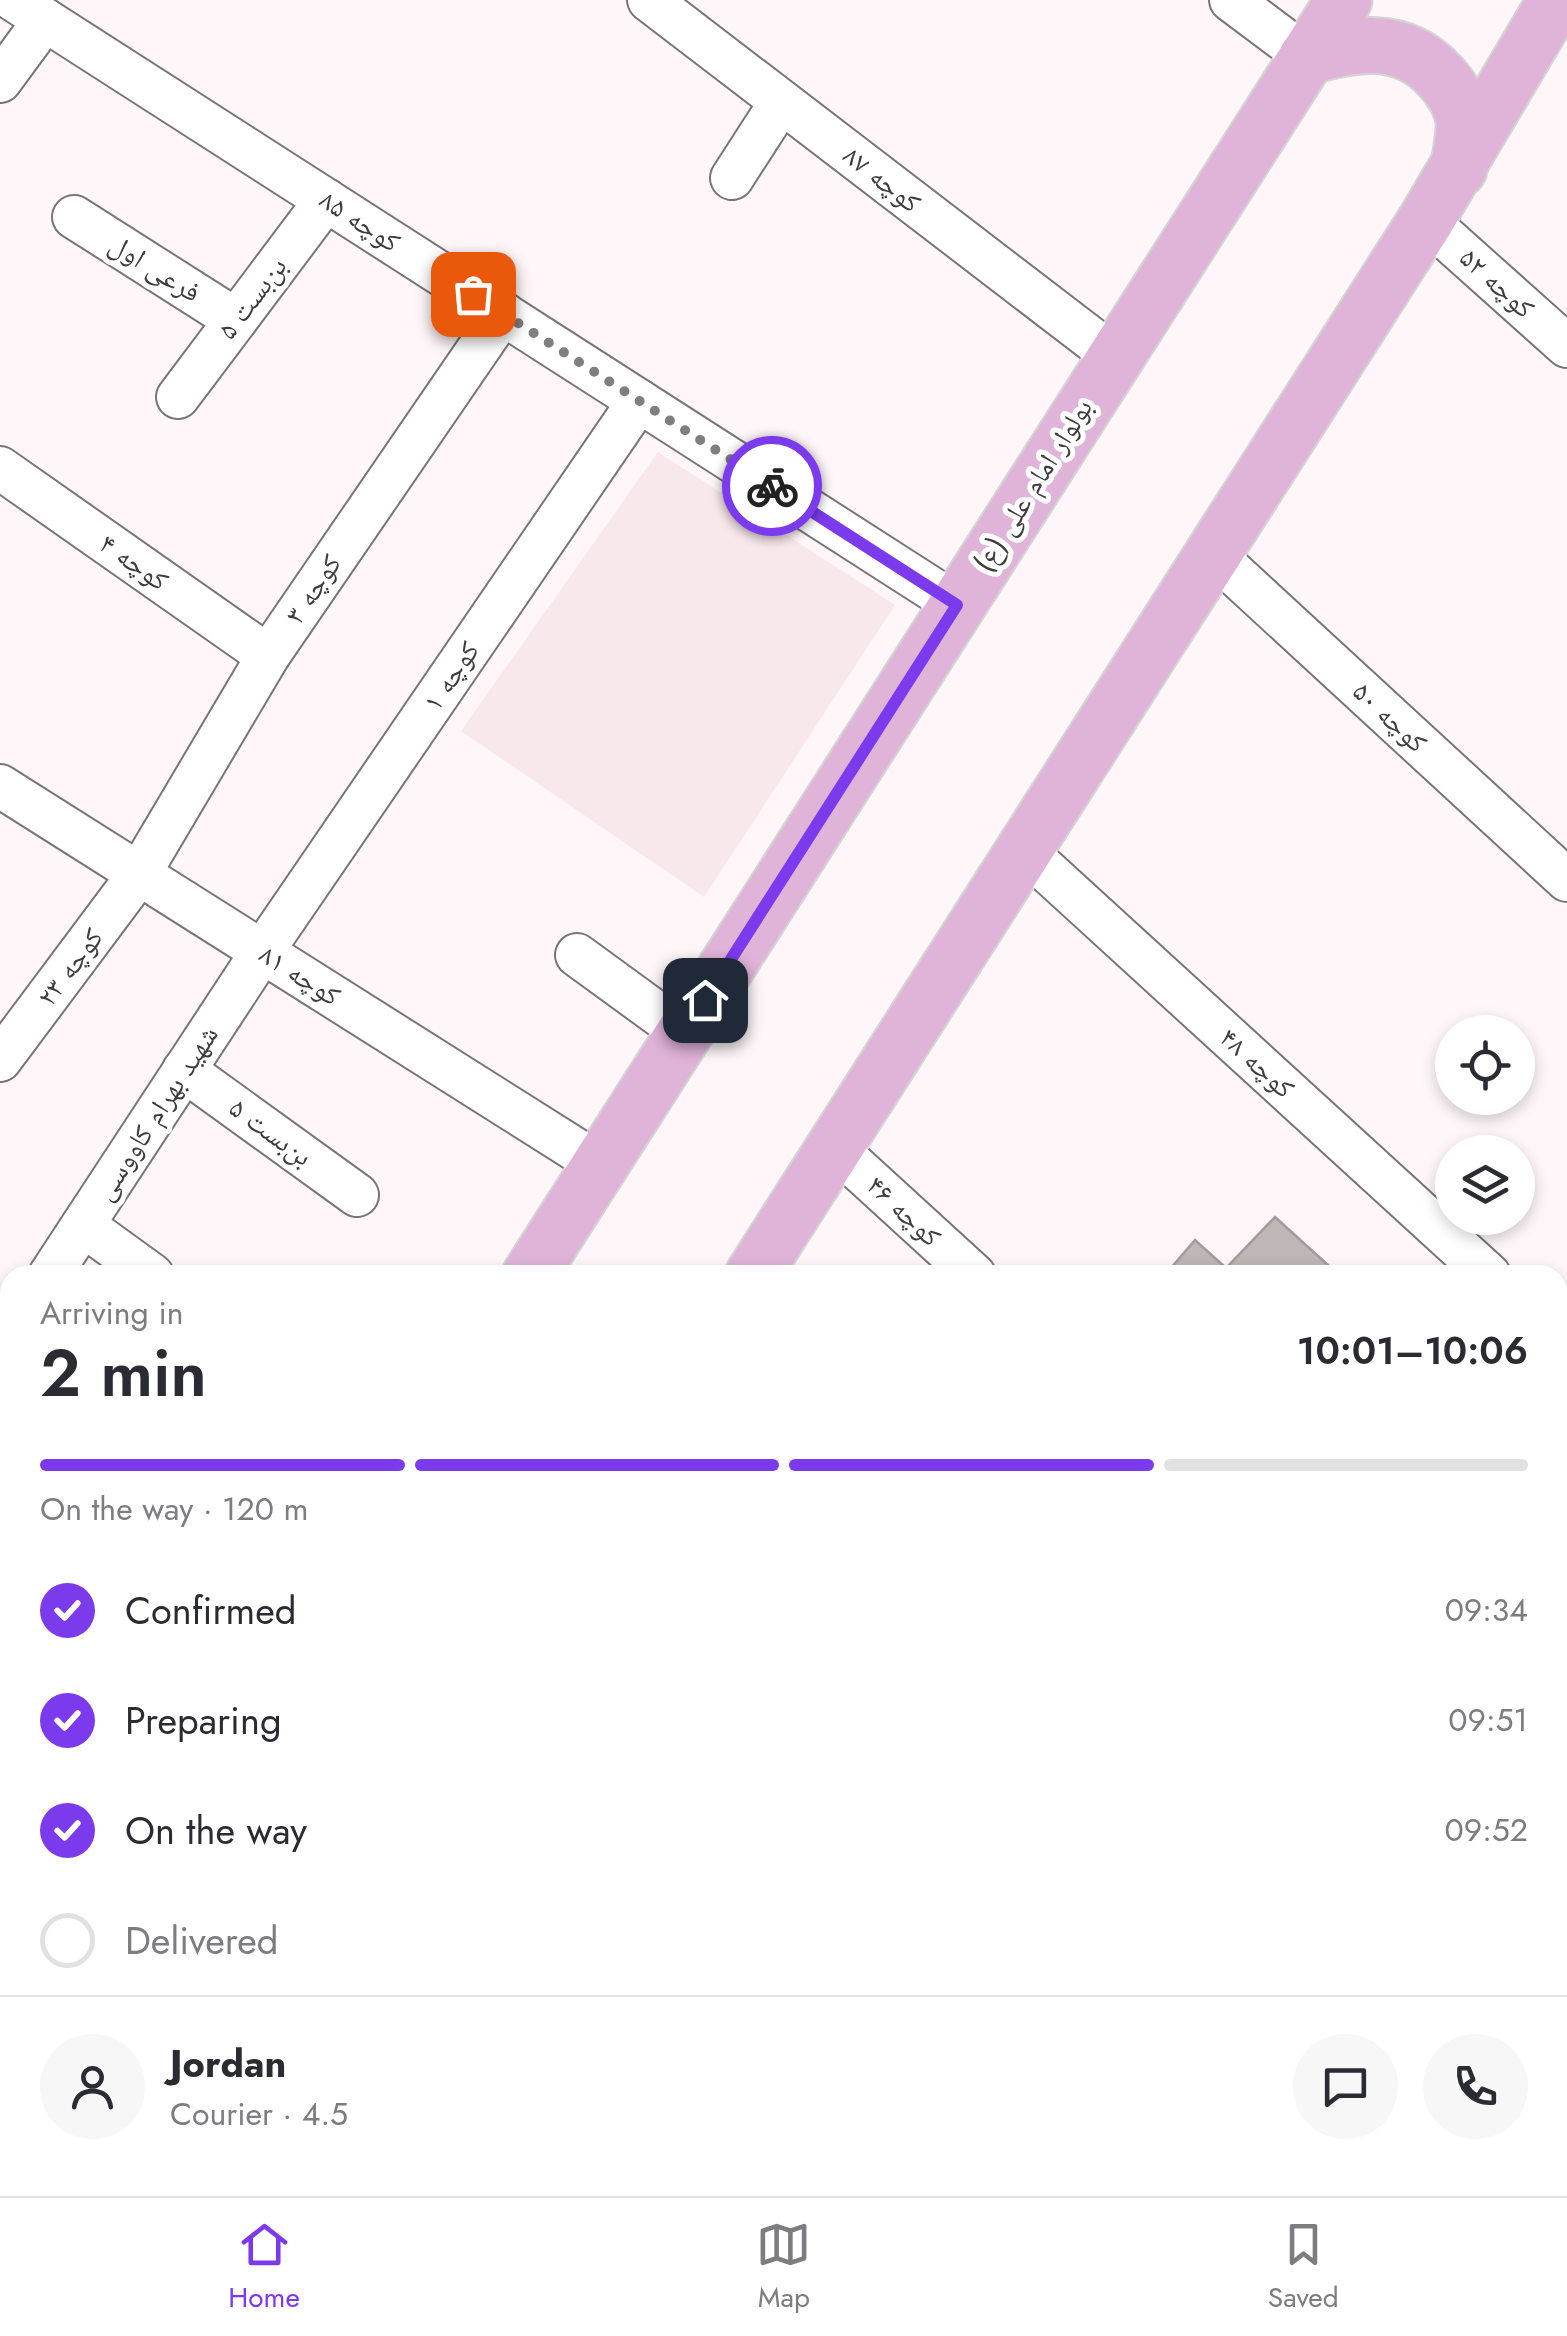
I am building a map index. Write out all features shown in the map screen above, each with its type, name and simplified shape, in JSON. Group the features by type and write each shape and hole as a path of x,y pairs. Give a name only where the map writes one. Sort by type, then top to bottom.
{"main road":[{"name":"بولوار امام علی (ع)","path":"536,1265 1344,0"},
{"path":"759,1265 1458,169 1542,4"},
{"path":"1307,58 1354,45 1386,45 1408,52 1433,68 1451,87 1464,121 1458,169"}],"street":[{"name":"کوچه ۸۷","path":"649,0 1115,358"},
{"path":"1231,0 1307,58"},
{"path":"0,81 30,10"},
{"name":"کوچه ۸۵","path":"30,10 957,605"},
{"path":"732,178 782,102"},
{"name":"بن‌بست ۵","path":"178,397 326,200"},
{"name":"فرعی اول","path":"74,217 236,320"},
{"name":"کوچه ۵۲","path":"1426,220 1567,346"},
{"name":"کوچه ۳","path":"140,874 268,656 503,313"},
{"name":"کوچه ۱","path":"262,952 639,401"},
{"name":"کوچه ۴","path":"0,468 268,656"},
{"name":"کوچه ۵۰","path":"1213,554 1567,880"},
{"name":"کوچه ۸۱","path":"0,786 600,1165"},
{"name":"کوچه ۴۸","path":"1024,850 1478,1265"},
{"name":"کوچه ۲۳","path":"1,1055 140,874"},
{"name":"شهید بهرام کاووسی","path":"56,1265 262,952"},
{"path":"578,955 684,1033"},
{"name":"بن‌بست ۵","path":"184,1070 357,1195"},
{"name":"کوچه ۴۶","path":"834,1147 963,1265"},
{"path":"82,1225 138,1265"}],"shaded area":[{"path":"658,452 895,605 704,897 461,731"}],"building":[{"path":"1275,1217 1328,1265 1229,1265"},
{"path":"1195,1240 1223,1265 1174,1265"}],"way so far":[{"path":"473,294 772,486"}],"route":[{"path":"705,1000 957,605 772,486"}]}
